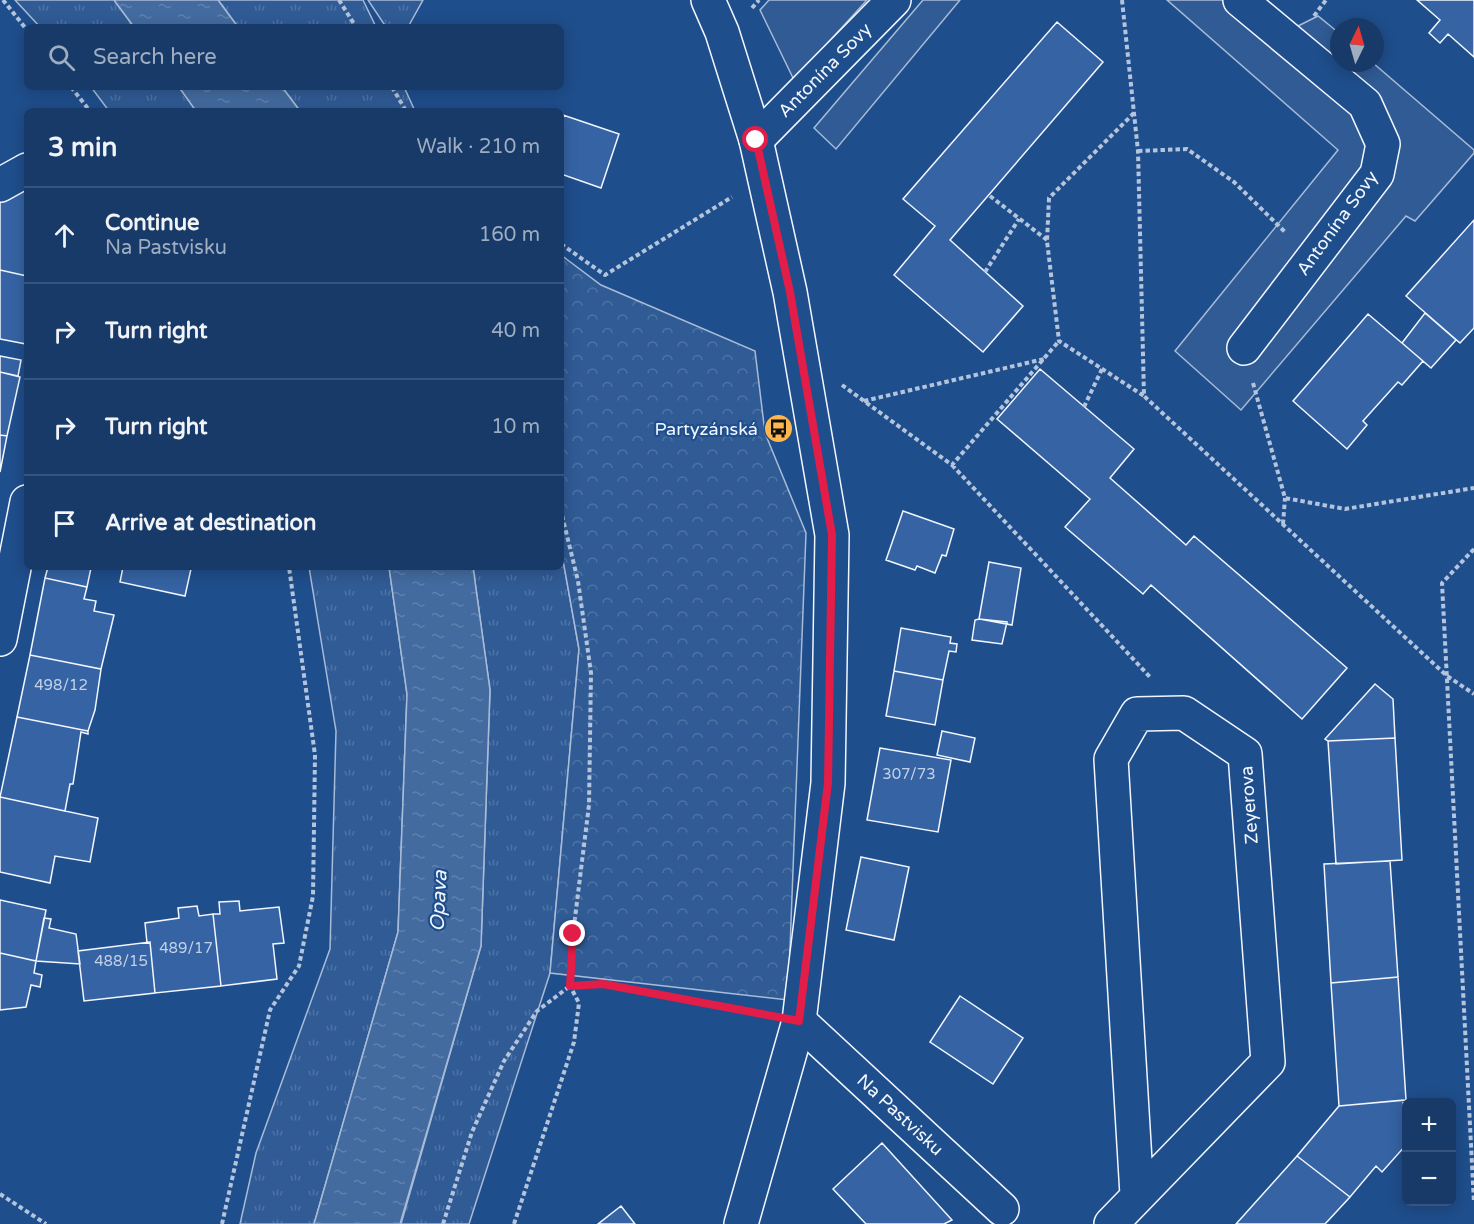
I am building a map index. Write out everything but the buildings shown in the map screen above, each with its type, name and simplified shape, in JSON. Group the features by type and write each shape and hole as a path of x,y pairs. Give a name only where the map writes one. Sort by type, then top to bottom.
{"street":[{"path":"708,0 722,32 756,140 790,292 832,535 828,783 799,1021 741,1224"},
{"name":"Antonína Sovy","path":"756,140 894,0"},
{"name":"Antonína Sovy","path":"1240,0 1365,104 1383,144 1377,174 1244,348"},
{"path":"0,185 24,172"},
{"path":"0,639 24,517"},
{"path":"1137,1195 1112,759 1137,714 1184,713"},
{"name":"Zeyerova","path":"1112,1224 1137,1195 1268,1062 1245,754 1184,713"},
{"name":"Na Pastvisku","path":"799,1021 1002,1209"}],"path":[{"path":"3,0 24,26"},
{"path":"339,0 354,24"},
{"path":"751,9 759,0"},
{"path":"73,90 88,108"},
{"path":"394,90 404,108"},
{"path":"952,465 1059,341 1047,241 1049,198 1134,113"},
{"path":"1138,151 1187,149 1234,182 1279,224 1310,261"},
{"path":"564,246 605,275 764,178"},
{"path":"990,196 1047,241"},
{"path":"985,272 1019,219"},
{"path":"1059,341 1144,396"},
{"path":"1244,348 1285,498 1283,524"},
{"path":"800,354 952,465 1184,713"},
{"path":"863,401 1044,359"},
{"path":"1084,407 1102,369"},
{"path":"1285,498 1345,509 1474,488"},
{"path":"514,1224 574,1042 579,1003 570,986 573,934 590,805 591,673 578,580 564,523"},
{"path":"1474,549 1442,583 1474,1203"},
{"path":"222,1224 270,1010 299,966 313,896 315,755 290,570"},
{"path":"443,1224 471,1132 504,1061 537,1011 570,986 603,984 799,1021"},
{"path":"0,1194 46,1224"}],"green space":[{"path":"15,0 114,0 132,24 37,24"},
{"path":"218,0 363,0 375,24 236,24"},
{"path":"368,0 423,0 410,24 384,24"},
{"path":"93,90 181,90 194,108 107,108"},
{"path":"284,90 405,90 414,108 298,108"},
{"path":"564,257 601,285 755,351 765,433 806,533 788,1000 550,973 579,649 564,566"},
{"path":"564,566 579,649 550,973 469,1224 401,1224 481,946 490,690 473,570 564,570"},
{"path":"309,570 389,570 407,694 398,932 314,1224 240,1224 256,1153 330,949 336,731"}],"shaded area":[{"path":"769,0 867,0 794,80 760,10"},
{"path":"923,0 960,0 836,149 814,128"},
{"path":"1167,0 1259,0 1292,29 1318,16 1330,26 1330,72 1383,72 1474,150 1474,153 1415,221 1406,216 1241,410 1175,351 1338,150"}],"water":[{"path":"114,0 218,0 236,24 132,24"},
{"path":"181,90 284,90 298,108 194,108"},
{"name":"Opava","path":"389,570 473,570 490,690 481,946 400,1224 314,1224 398,932 407,694"}],"place":[{"name":"Partyzánská","path":"779,429"}],"route":[{"path":"573,934 570,986 603,984 799,1021 828,783 832,535 790,292 756,140"}]}
